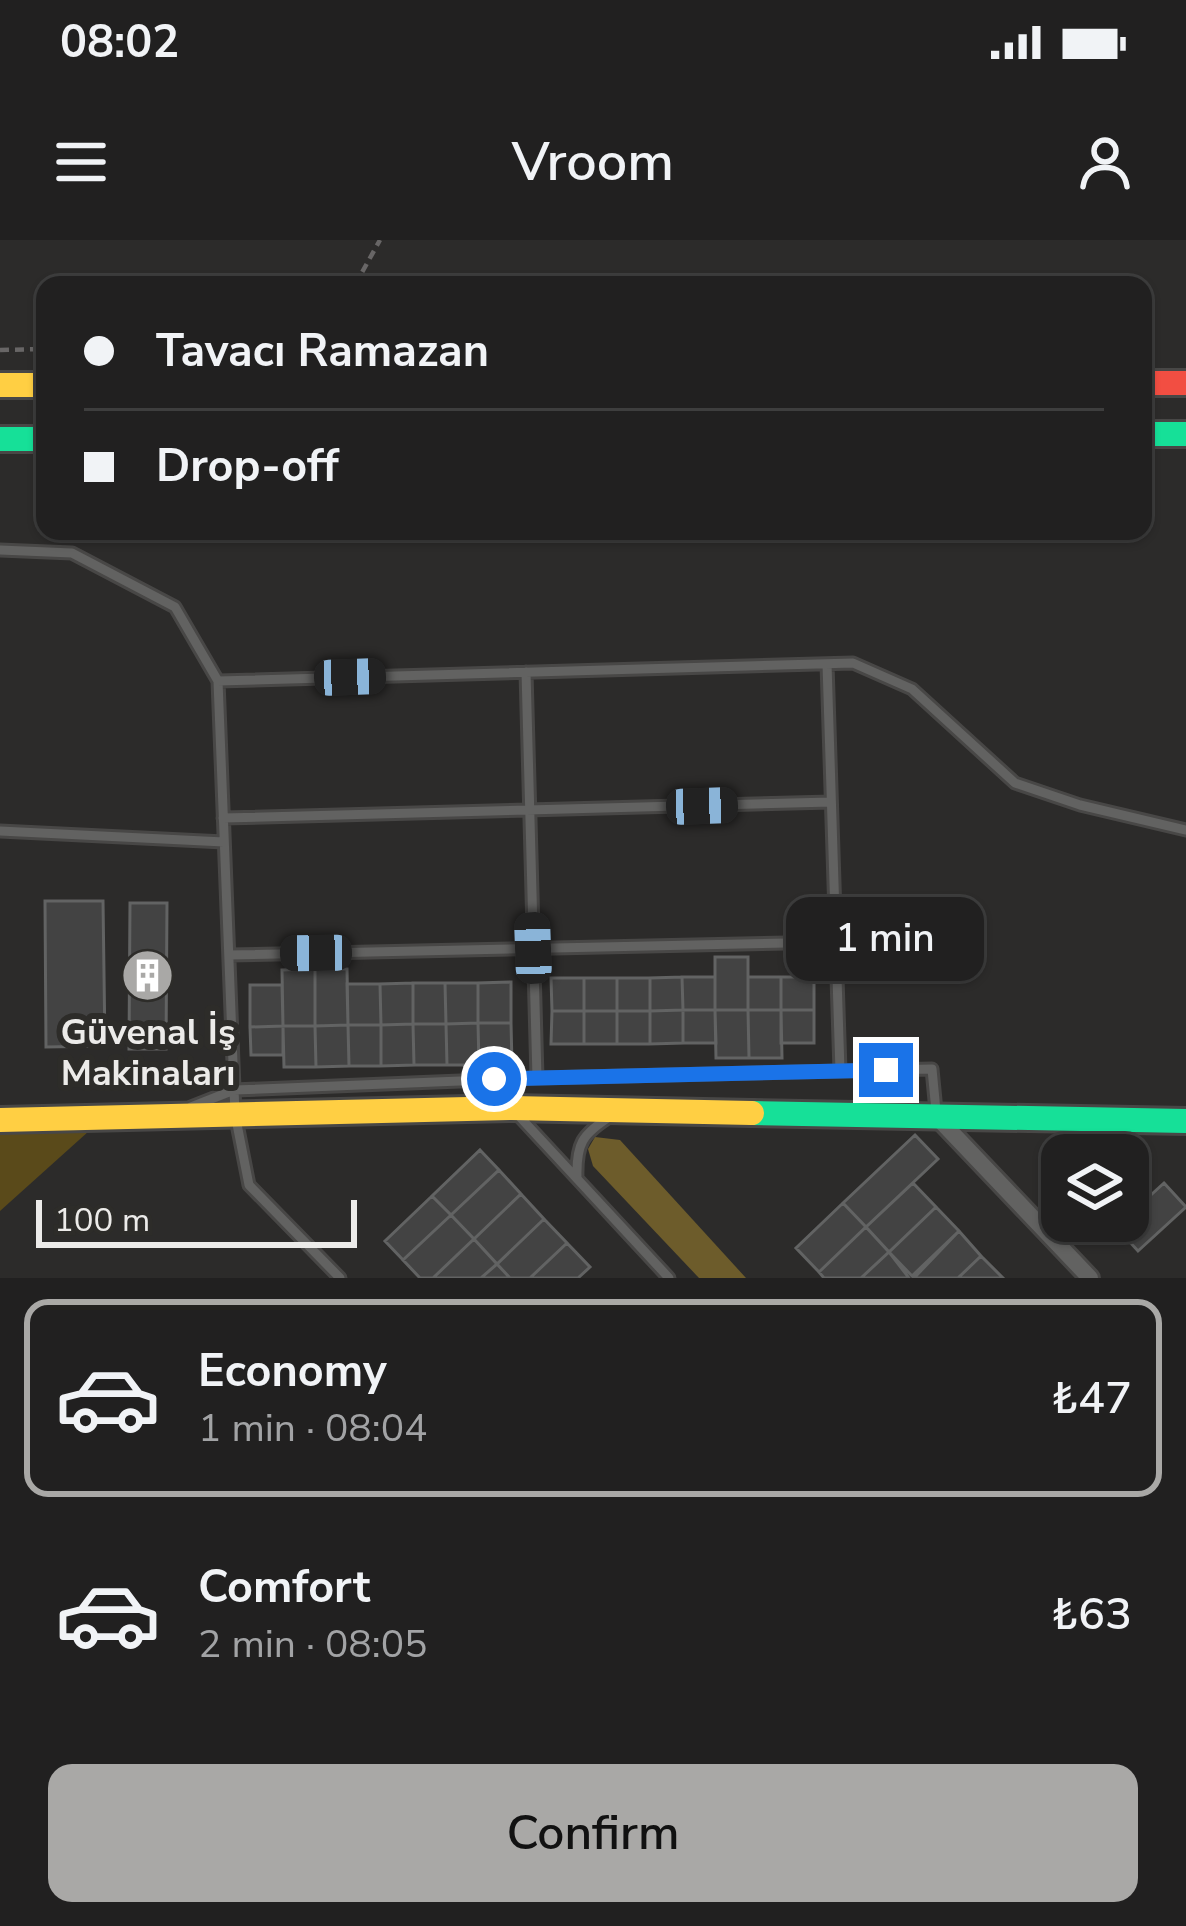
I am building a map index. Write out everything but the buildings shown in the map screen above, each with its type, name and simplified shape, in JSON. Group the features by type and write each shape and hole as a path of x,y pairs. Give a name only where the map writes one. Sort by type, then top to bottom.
{"main road":[{"path":"1152,383 1186,382"},
{"path":"0,385 36,385"},
{"path":"1152,434 1186,434"},
{"path":"0,439 36,439"},
{"path":"0,1120 170,1116 235,1102 1186,1121"}],"street":[{"path":"936,1116 1090,1278"}],"lane":[{"path":"0,550 72,553 175,607 218,681 235,1102 249,1185 340,1278"},
{"path":"218,681 853,663 912,688 1015,783 1080,805 1186,830"},
{"path":"827,664 840,1071"},
{"path":"526,672 537,1078"},
{"path":"223,818 831,802"},
{"path":"0,831 224,842"},
{"path":"229,955 836,942"},
{"path":"235,1102 537,1078 932,1069 936,1116"},
{"path":"512,1108 669,1278"},
{"path":"577,1178 576,1148 586,1131 622,1110"}],"path":[{"path":"360,276 380,240"},
{"path":"0,350 36,349"}],"shaded area":[{"path":"0,1131 89,1131 0,1211"},
{"path":"595,1137 620,1140 746,1278 699,1278 593,1166 588,1149"}],"traffic: fast":[{"path":"1152,434 1186,434"},
{"path":"0,439 36,439"},
{"path":"752,1113 1186,1121"}],"traffic: slow":[{"path":"0,385 36,385"},
{"path":"0,1120 512,1108 752,1113"}],"traffic: jam":[{"path":"1152,383 1186,383"}],"place":[{"name":"Güvenal İş Makinaları","path":"148,976"}],"route":[{"path":"494,1079 886,1070"}]}
